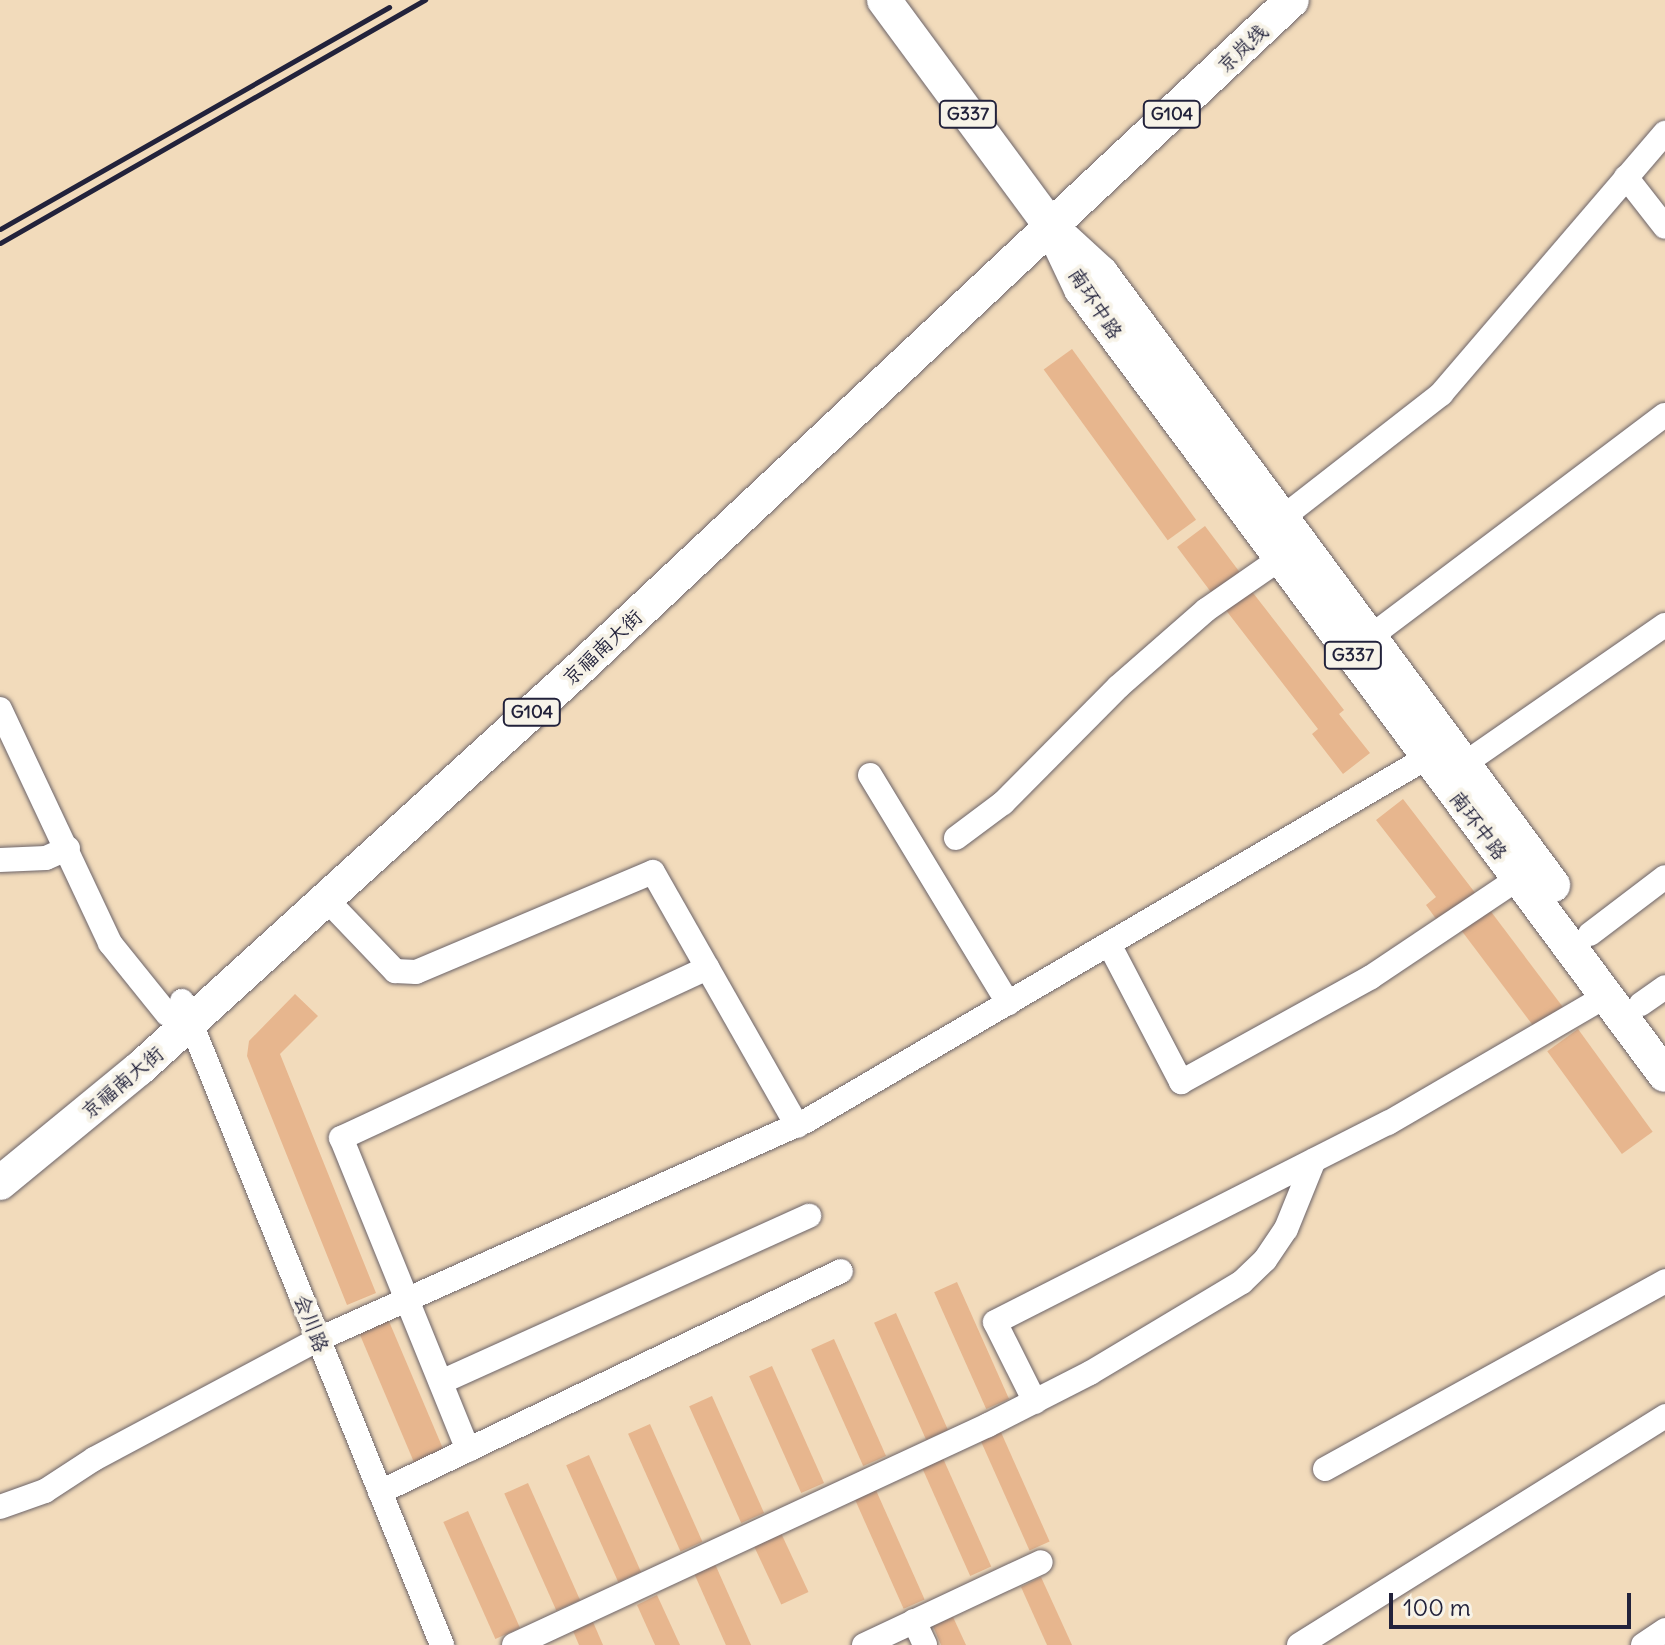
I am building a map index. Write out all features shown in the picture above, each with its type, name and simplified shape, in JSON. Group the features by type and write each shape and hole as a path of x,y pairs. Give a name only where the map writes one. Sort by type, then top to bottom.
{"highway":[{"name":"G337","path":"884,0 1045,219"},
{"name":"京岚线","path":"1045,219 1260,0"},
{"name":"京岚线","path":"1045,219 1292,0"},
{"name":"南环中路","path":"1045,219 1101,273 1590,934 1653,996 1665,1037"},
{"name":"南环中路","path":"1045,219 1081,289 1665,1075"},
{"name":"京福南大街","path":"0,1155 326,899 1045,219"},
{"name":"京福南大街","path":"0,1183 565,652 1045,219"}],"street":[{"path":"1282,518 1441,394 1665,133"},
{"path":"1626,177 1665,227"},
{"path":"1370,637 1665,415"},
{"path":"956,838 1003,803 1118,687 1206,610 1281,558"},
{"path":"1464,764 1665,625"},
{"name":"会川路","path":"0,709 68,848 110,943 180,1013 319,1339 442,1645"},
{"path":"0,1507 45,1491 319,1339 797,1126 1428,757"},
{"path":"870,775 1008,1003"},
{"path":"0,860 46,858 68,848"},
{"path":"326,899 395,971 416,972 653,872 797,1126"},
{"path":"1590,934 1665,877"},
{"path":"1109,944 1181,1082 1384,969 1519,878"},
{"path":"468,1450 341,1138 708,968"},
{"path":"1035,1402 995,1322 1388,1123 1606,996"},
{"path":"514,1645 1035,1402 1242,1282 1265,1260 1286,1229 1314,1160"},
{"path":"441,1382 809,1216"},
{"path":"380,1492 841,1271"},
{"path":"1325,1469 1665,1281"},
{"path":"1299,1645 1665,1416"},
{"path":"864,1645 1041,1562"},
{"path":"914,1621 925,1645"},
{"path":"1643,1645 1665,1630"}],"building":[{"path":"1072,349 1196,520 1168,540 1044,370"},
{"path":"1205,526 1241,574 1213,595 1177,547"},
{"path":"1250,589 1344,710 1339,714 1370,753 1343,774 1312,734 1318,729 1225,609"},
{"path":"1403,799 1476,894 1439,923 1426,905 1436,897 1376,820"},
{"path":"1489,909 1564,1008 1536,1029 1461,930"},
{"path":"295,994 318,1016 280,1054 376,1293 347,1305 247,1056 249,1041"},
{"path":"1578,1029 1653,1132 1622,1154 1547,1051"},
{"path":"957,1282 1009,1399 986,1409 934,1292"},
{"path":"896,1313 948,1430 926,1440 874,1323"},
{"path":"388,1319 445,1453 416,1466 359,1332"},
{"path":"834,1339 886,1456 863,1466 811,1349"},
{"path":"772,1366 824,1483 801,1493 749,1376"},
{"path":"712,1396 764,1513 741,1523 689,1406"},
{"path":"650,1424 702,1542 681,1552 628,1434"},
{"path":"1000,1430 1050,1541 1030,1550 980,1439"},
{"path":"589,1455 641,1572 618,1582 566,1465"},
{"path":"942,1456 991,1567 970,1576 921,1465"},
{"path":"528,1483 580,1600 556,1611 504,1494"},
{"path":"875,1488 925,1599 904,1609 854,1497"},
{"path":"468,1511 520,1628 495,1639 443,1522"},
{"path":"781,1533 808,1592 781,1605 754,1546"},
{"path":"715,1564 751,1645 726,1645 694,1573"},
{"path":"1041,1577 1072,1645 1047,1645 1021,1587"},
{"path":"657,1595 680,1645 655,1645 637,1605"},
{"path":"953,1617 966,1645 941,1645 933,1626"},
{"path":"593,1622 603,1645 579,1645 573,1631"}],"railway":[{"path":"0,243 425,0"},
{"path":"0,229 389,7"}]}
